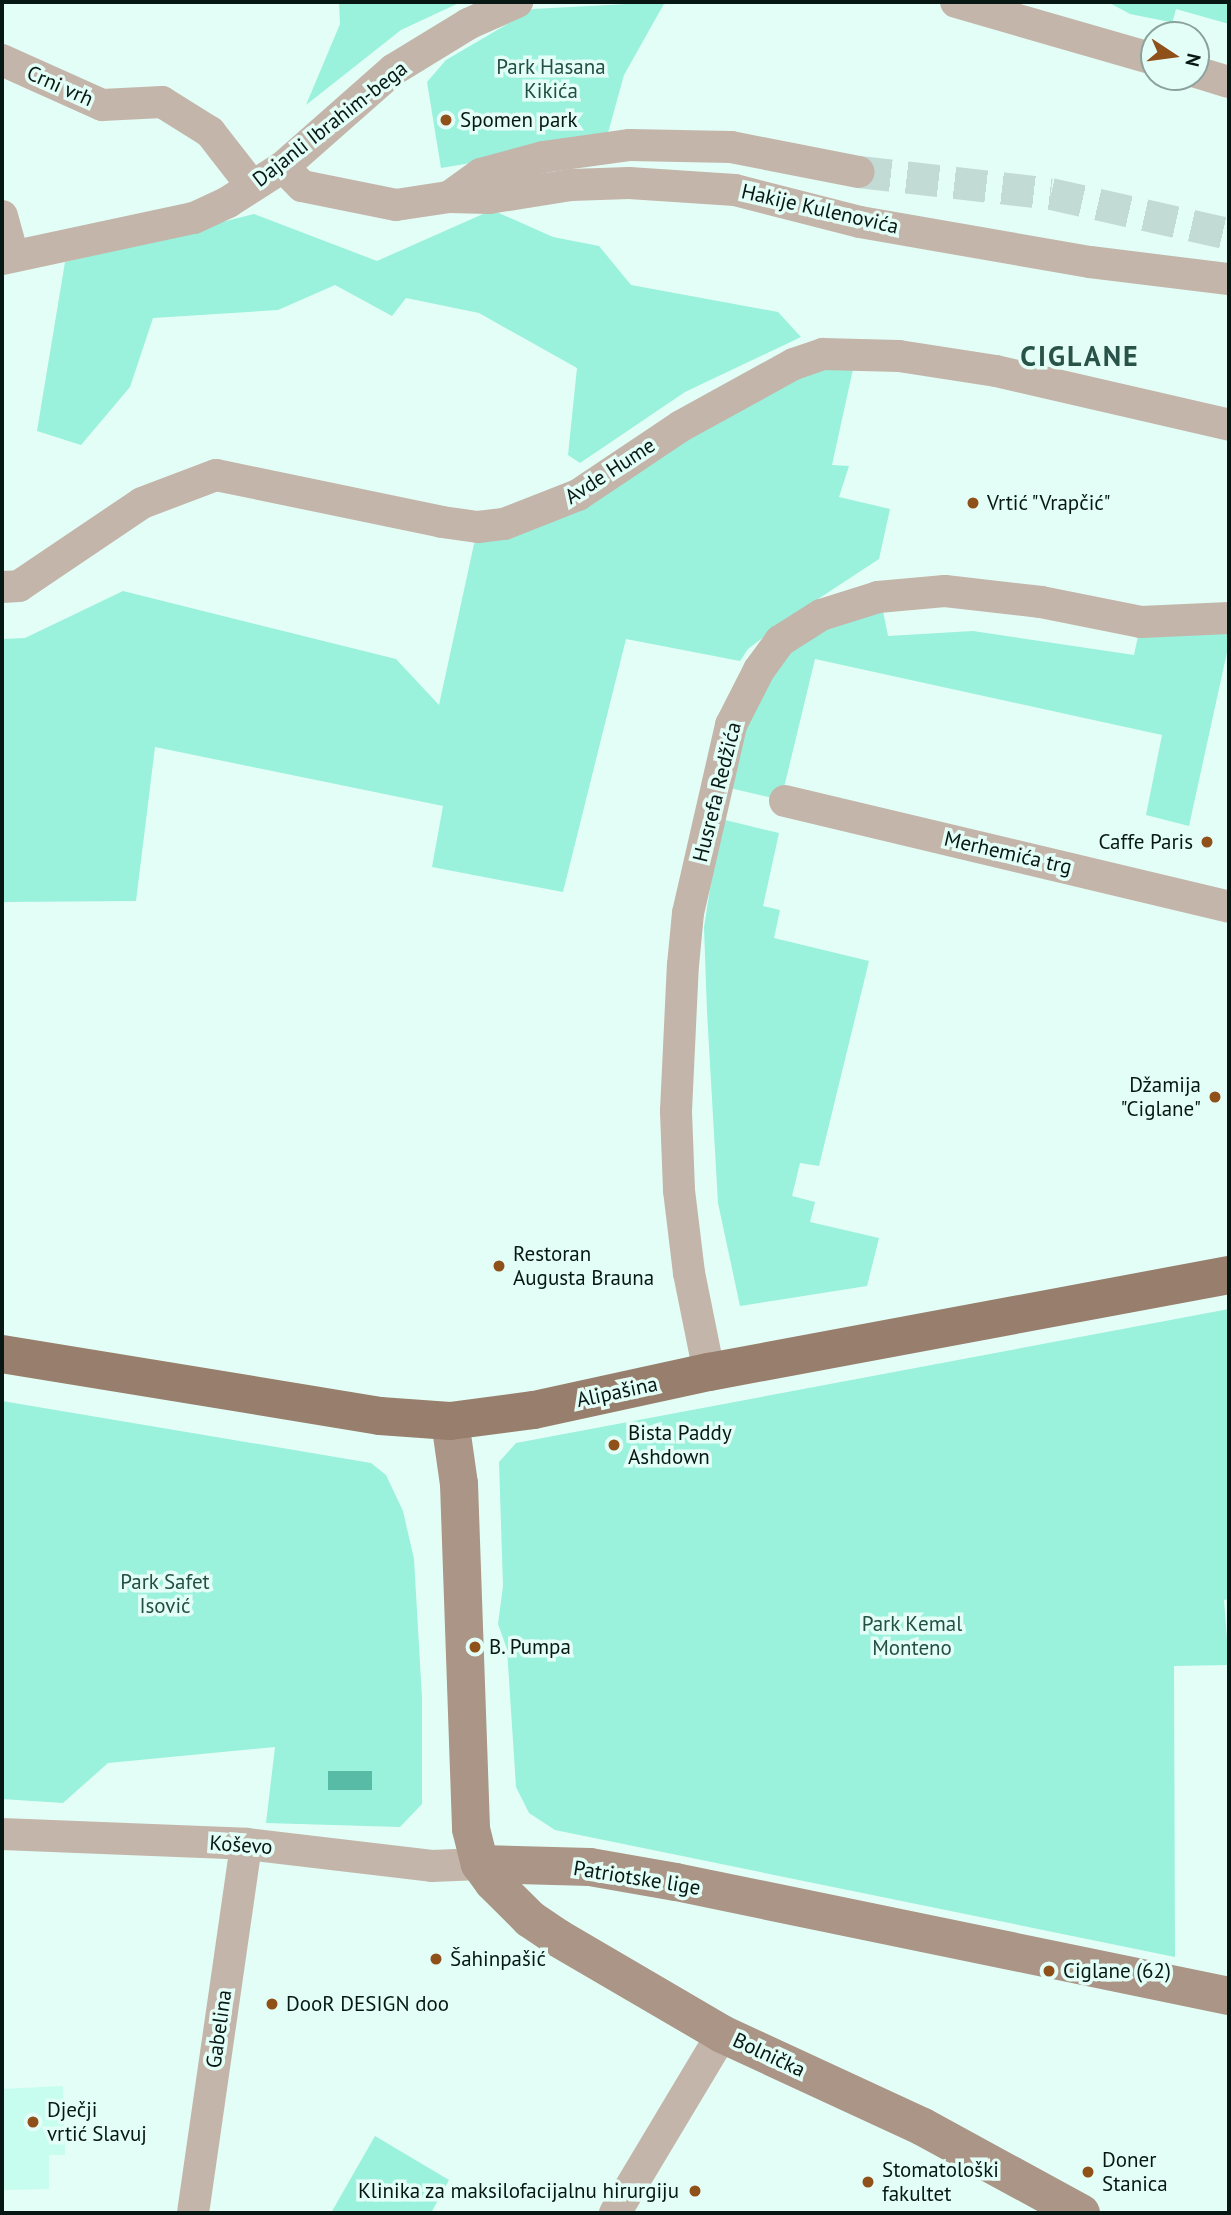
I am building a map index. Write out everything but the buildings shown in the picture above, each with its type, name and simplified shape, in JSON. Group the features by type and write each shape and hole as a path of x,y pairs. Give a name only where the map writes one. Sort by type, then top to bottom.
{"main road":[{"name":"Alipašina","path":"2,1354 367,1414 450,1422 534,1410 709,1372 1229,1275"},
{"path":"450,1422 459,1483 471,1829 480,1864"},
{"name":"Patriotske lige","path":"480,1864 590,1867 664,1880 1229,1996"},
{"name":"Bolnička","path":"480,1864 530,1919 722,2034 923,2127 1082,2213"}],"street":[{"name":"Dajanli Ibrahim-bega","path":"8,257 194,218 283,167 393,71 468,24 517,2"},
{"path":"956,2 1140,55"},
{"name":"Crni vrh","path":"2,60 102,105 162,103 210,132 252,186"},
{"path":"1210,76 1229,82"},
{"name":"Hakije Kulenovića","path":"449,197 481,174 543,157 630,145 731,147 859,172"},
{"name":"Hakije Kulenovića","path":"283,167 302,186 396,205 449,197 489,198 572,185 690,185 768,197 860,222 1090,262 1229,279"},
{"path":"2,216 8,257"},
{"name":"Avde Hume","path":"2,587 19,586 142,503 216,475 442,522 478,527 504,524 578,495 681,426 794,364 823,354 899,356 996,371 1228,425"},
{"name":"Husrefa Redžića","path":"709,1372 689,1273 679,1190 676,1111 683,965 688,913 731,725 759,670 780,641 821,615 878,597 945,590 1041,602 1142,622 1229,618"},
{"name":"Merhemića trg","path":"785,801 1229,907"},
{"name":"Koševo","path":"2,1834 246,1844 432,1866 480,1864"},
{"name":"Gabelina","path":"193,2213 246,1844"},
{"path":"615,2213 722,2034"}],"shaded area":[{"path":"328,1771 372,1771 372,1790 328,1790"},
{"name":"Dječji vrtić Slavuj","path":"63,2086 65,2155 49,2155 49,2189 2,2190 2,2089"}],"green space":[{"path":"339,2 461,2 401,30 306,105 340,24"},
{"name":"Park Hasana Kikića","path":"665,2 624,75 606,140 441,168 427,82 446,60 533,9"},
{"path":"1108,2 1229,2 1229,24 1176,9 1173,21 1130,14"},
{"path":"492,210 553,237 599,246 631,285 778,312 801,337 685,392 580,463 568,455 577,368 479,313 406,298 392,316 335,285 278,310 153,318 130,387 81,445 37,431 65,262 254,214 377,261"},
{"path":"855,360 832,465 849,466 839,497 890,509 879,559 783,622 748,649 740,661 626,639 563,892 432,867 443,806 155,747 136,901 2,902 2,639 25,638 123,591 396,659 439,705 474,544 511,514 804,371"},
{"path":"883,611 888,636 973,631 1134,655 1141,622 1229,620 1229,643 1189,826 1146,815 1162,735 815,659 781,800 717,785 731,725 806,624"},
{"path":"721,819 779,833 763,906 780,910 774,938 869,961 819,1166 800,1163 792,1196 815,1202 810,1222 879,1238 867,1286 740,1306 718,1203 707,1012 704,927"},
{"name":"Park Кemal Monteno","path":"1229,1309 1229,1599 1224,1600 1229,1665 1174,1666 1175,1957 555,1830 529,1813 516,1787 507,1649 498,1624 503,1586 499,1462 516,1443"},
{"name":"Park Safet Isović","path":"2,1401 371,1463 386,1475 403,1511 414,1559 422,1698 422,1804 400,1827 266,1823 275,1747 108,1763 63,1803 2,1799"},
{"path":"375,2136 449,2180 431,2213 331,2213"}],"tunnel":[{"path":"859,172 1051,194 1229,234"}],"place":[{"name":"Spomen park","path":"446,120"},
{"name":"Vrtić \"Vrapčić\"","path":"973,503"},
{"name":"Caffe Paris","path":"1207,842"},
{"name":"Džamija \"Ciglane\"","path":"1215,1097"},
{"name":"Restoran Augusta Brauna","path":"499,1266"},
{"name":"Bista Paddy Ashdown","path":"614,1445"},
{"name":"B. Pumpa","path":"475,1647"},
{"name":"Šahinpašić","path":"436,1959"},
{"name":"Ciglane (62)","path":"1049,1971"},
{"name":"DooR DESIGN doo","path":"272,2004"},
{"name":"Dječji vrtić Slavuj","path":"33,2122"},
{"name":"Doner Stanica","path":"1088,2172"},
{"name":"Stomatološki fakultet","path":"868,2182"},
{"name":"Klinika za maksilofacijalnu hirurgiju","path":"695,2191"}],"district":[{"name":"CIGLANE","path":"1080,356"}]}
